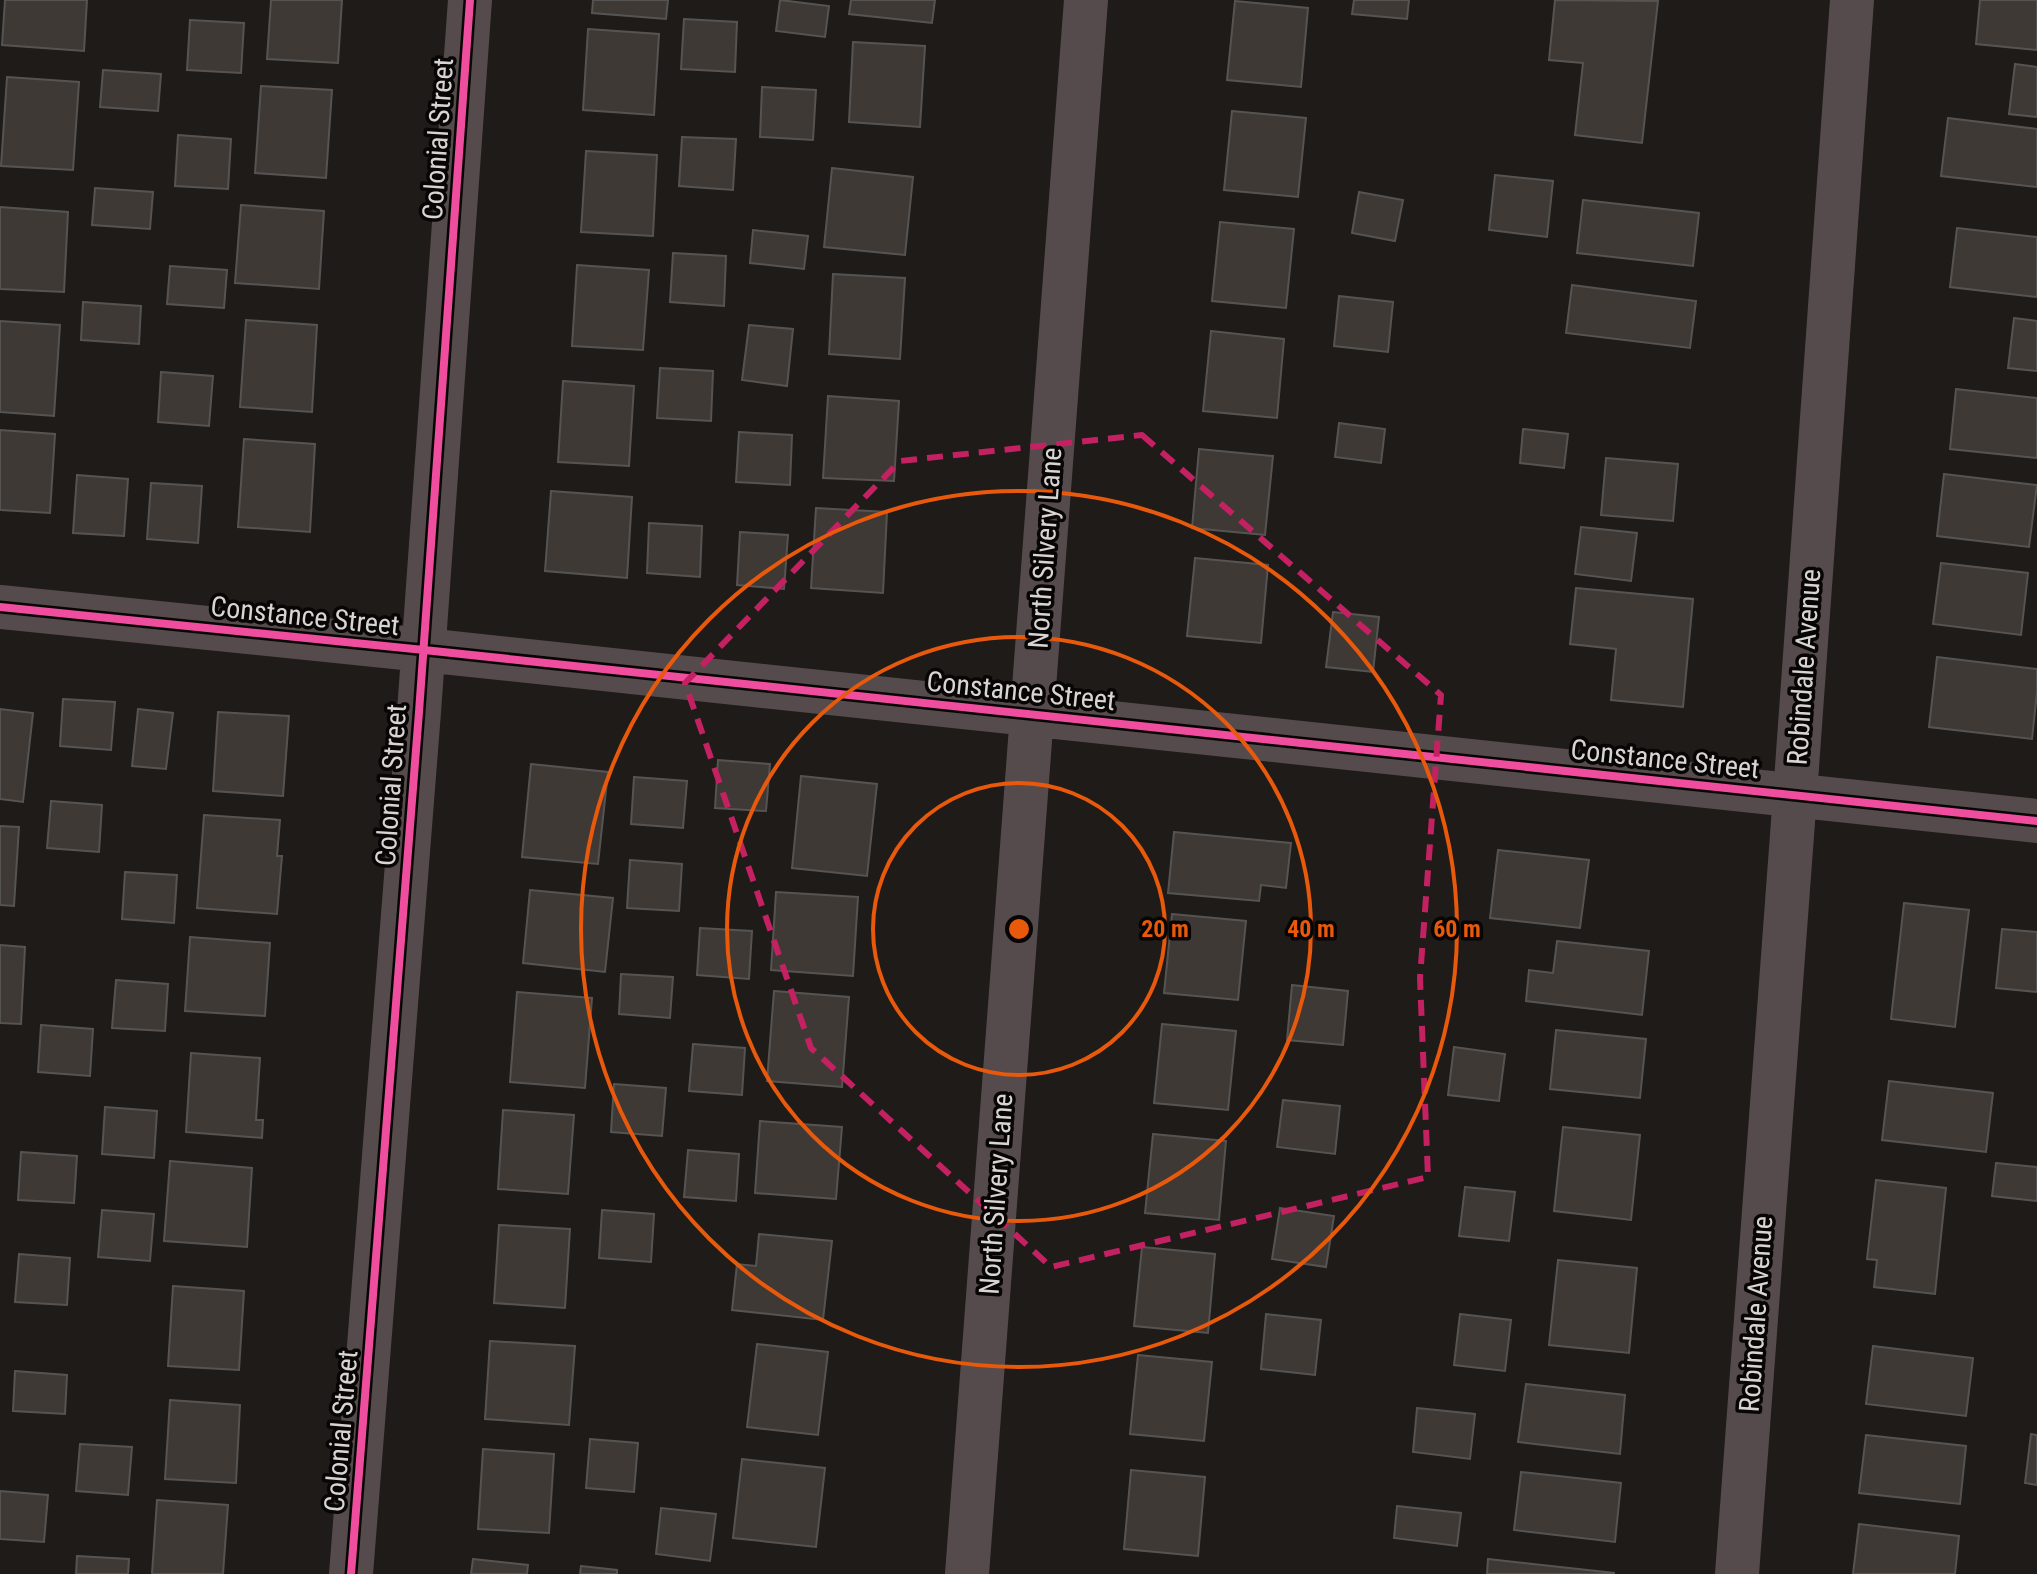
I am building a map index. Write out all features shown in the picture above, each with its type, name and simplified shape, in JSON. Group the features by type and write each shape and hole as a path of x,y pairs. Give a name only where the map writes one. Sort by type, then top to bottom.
{"street":[{"name":"Colonial Street","path":"351,1574 424,650 470,0"},
{"name":"North Silvery Lane","path":"967,1574 1086,0"},
{"name":"Robindale Avenue","path":"1737,1574 1852,0"},
{"name":"Constance Street","path":"0,607 2037,821"}],"highlighted area":[{"path":"1142,435 1441,695 1420,978 1428,1177 1051,1267 811,1048 685,683 900,461"}],"building":[{"path":"5,0 87,0 84,51 2,45"},
{"path":"271,0 342,0 338,63 267,59"},
{"path":"593,0 668,0 666,19 592,13"},
{"path":"780,0 829,6 825,37 776,31"},
{"path":"851,0 935,0 932,23 849,14"},
{"path":"1354,0 1409,0 1407,19 1352,14"},
{"path":"1555,0 1658,1 1642,143 1575,135 1583,63 1549,60"},
{"path":"1980,0 2037,0 2037,50 1976,44"},
{"path":"1235,1 1308,8 1301,87 1227,80"},
{"path":"684,19 737,22 735,72 681,69"},
{"path":"190,20 244,23 241,73 187,70"},
{"path":"588,29 659,34 654,115 583,110"},
{"path":"853,42 925,46 920,127 849,122"},
{"path":"2015,64 2037,67 2037,117 2009,114"},
{"path":"103,70 161,74 158,111 100,107"},
{"path":"7,77 79,82 73,170 1,166"},
{"path":"261,86 332,90 326,178 255,173"},
{"path":"762,87 816,90 813,140 760,137"},
{"path":"1232,111 1306,118 1298,197 1224,190"},
{"path":"1948,118 2037,129 2037,187 1941,176"},
{"path":"178,135 231,139 228,189 175,186"},
{"path":"682,137 736,139 733,190 679,186"},
{"path":"586,151 657,155 653,236 581,232"},
{"path":"832,168 913,177 905,255 824,247"},
{"path":"1495,175 1553,181 1547,237 1489,230"},
{"path":"95,188 153,192 150,229 92,225"},
{"path":"1359,192 1403,200 1395,241 1352,233"},
{"path":"1583,200 1699,213 1693,266 1577,253"},
{"path":"241,205 324,211 319,289 235,283"},
{"path":"0,207 68,212 64,292 0,289"},
{"path":"1220,222 1294,229 1286,308 1212,301"},
{"path":"1957,228 2037,237 2037,297 1950,287"},
{"path":"753,230 808,236 804,269 750,263"},
{"path":"673,253 726,256 724,306 670,302"},
{"path":"577,265 649,270 643,350 572,346"},
{"path":"170,266 227,270 224,308 167,304"},
{"path":"833,274 905,278 900,359 829,354"},
{"path":"1572,285 1696,301 1690,348 1566,333"},
{"path":"1339,296 1393,302 1388,352 1334,346"},
{"path":"83,302 141,306 139,344 81,340"},
{"path":"2014,318 2037,321 2037,371 2008,368"},
{"path":"246,320 317,325 312,412 240,407"},
{"path":"0,321 60,325 54,416 0,412"},
{"path":"749,325 793,329 787,386 742,380"},
{"path":"1211,331 1284,339 1277,418 1203,411"},
{"path":"660,368 713,371 711,421 657,418"},
{"path":"161,372 213,376 209,426 158,422"},
{"path":"563,381 634,386 629,466 558,462"},
{"path":"1956,389 2037,398 2037,458 1950,449"},
{"path":"828,396 899,401 894,481 823,478"},
{"path":"1339,423 1385,429 1381,463 1335,457"},
{"path":"1523,429 1568,434 1564,468 1520,463"},
{"path":"0,430 55,434 50,513 0,510"},
{"path":"739,432 792,435 790,485 736,482"},
{"path":"244,439 315,444 310,532 238,527"},
{"path":"1199,449 1273,456 1265,535 1192,528"},
{"path":"1606,458 1678,464 1673,521 1601,515"},
{"path":"1944,474 2037,485 2029,547 1937,536"},
{"path":"77,475 128,479 124,536 73,533"},
{"path":"151,483 202,486 198,543 147,539"},
{"path":"551,491 632,497 627,578 545,571"},
{"path":"816,508 887,512 883,593 811,588"},
{"path":"649,523 702,526 700,577 647,573"},
{"path":"1581,527 1637,533 1631,581 1575,574"},
{"path":"740,532 788,535 784,589 737,585"},
{"path":"1195,558 1268,565 1261,643 1187,636"},
{"path":"1941,563 2028,573 2021,635 1933,624"},
{"path":"1576,588 1693,599 1683,707 1611,700 1616,649 1570,644"},
{"path":"1333,612 1379,617 1373,672 1326,667"},
{"path":"1937,657 2037,669 2032,739 1929,727"},
{"path":"63,699 115,702 111,750 60,746"},
{"path":"0,709 33,713 23,802 0,799"},
{"path":"138,709 173,713 166,769 132,766"},
{"path":"218,712 289,716 283,796 213,791"},
{"path":"718,760 770,764 766,811 715,808"},
{"path":"531,764 608,772 598,864 522,857"},
{"path":"801,776 877,784 867,876 792,868"},
{"path":"634,777 687,781 683,828 631,824"},
{"path":"51,801 102,805 99,852 47,848"},
{"path":"204,815 280,820 277,856 282,856 277,914 197,908"},
{"path":"0,826 19,827 14,906 0,905"},
{"path":"1174,832 1291,843 1286,888 1261,885 1259,901 1168,893"},
{"path":"1498,850 1589,860 1580,928 1490,918"},
{"path":"630,860 682,864 679,911 627,908"},
{"path":"125,872 177,875 174,923 122,919"},
{"path":"530,890 613,898 605,972 523,963"},
{"path":"776,892 858,897 853,976 771,970"},
{"path":"1904,903 1969,910 1955,1027 1891,1019"},
{"path":"1172,914 1246,921 1238,1000 1164,993"},
{"path":"700,928 752,931 749,979 697,975"},
{"path":"2002,929 2037,932 2037,992 1996,988"},
{"path":"190,937 270,943 265,1016 185,1011"},
{"path":"1557,941 1649,951 1642,1015 1526,1001 1529,970 1553,973"},
{"path":"0,945 25,947 21,1024 0,1023"},
{"path":"621,974 673,977 670,1018 619,1014"},
{"path":"116,980 168,984 165,1031 112,1028"},
{"path":"1292,985 1348,991 1343,1045 1287,1040"},
{"path":"774,991 849,997 842,1087 767,1081"},
{"path":"517,992 592,998 585,1088 510,1082"},
{"path":"1162,1024 1236,1031 1228,1110 1154,1103"},
{"path":"41,1025 93,1029 90,1076 38,1072"},
{"path":"1556,1030 1646,1039 1640,1098 1550,1089"},
{"path":"693,1044 745,1048 742,1095 689,1091"},
{"path":"1454,1047 1505,1054 1499,1101 1448,1095"},
{"path":"191,1053 260,1058 256,1120 263,1120 262,1138 186,1132"},
{"path":"1889,1081 1993,1093 1986,1152 1882,1140"},
{"path":"614,1084 666,1088 662,1136 611,1132"},
{"path":"1283,1100 1340,1106 1335,1154 1277,1147"},
{"path":"105,1107 157,1111 154,1158 102,1154"},
{"path":"503,1110 574,1115 568,1194 498,1189"},
{"path":"760,1121 842,1127 836,1199 755,1193"},
{"path":"1563,1127 1640,1135 1631,1220 1554,1211"},
{"path":"1153,1134 1226,1141 1219,1220 1145,1213"},
{"path":"688,1150 739,1154 736,1201 684,1197"},
{"path":"21,1152 77,1156 74,1203 18,1200"},
{"path":"170,1161 252,1168 247,1247 164,1241"},
{"path":"1996,1163 2037,1167 2037,1201 1992,1196"},
{"path":"1876,1180 1946,1188 1935,1294 1874,1287 1877,1260 1867,1259"},
{"path":"1465,1187 1515,1192 1509,1241 1459,1236"},
{"path":"1280,1208 1334,1216 1326,1267 1272,1259"},
{"path":"102,1210 154,1214 150,1261 98,1257"},
{"path":"602,1210 654,1214 651,1262 599,1258"},
{"path":"499,1225 570,1229 565,1308 494,1303"},
{"path":"759,1234 832,1241 823,1320 732,1310 737,1264 756,1266"},
{"path":"1142,1247 1215,1254 1208,1333 1134,1326"},
{"path":"19,1254 70,1258 67,1305 15,1302"},
{"path":"1558,1260 1637,1268 1629,1353 1549,1345"},
{"path":"173,1286 244,1291 239,1370 168,1366"},
{"path":"1266,1314 1321,1320 1315,1375 1261,1369"},
{"path":"1460,1314 1511,1320 1505,1371 1454,1365"},
{"path":"490,1341 575,1346 569,1425 485,1419"},
{"path":"757,1344 828,1352 818,1435 747,1427"},
{"path":"1873,1346 1973,1358 1966,1416 1866,1404"},
{"path":"1138,1355 1212,1362 1204,1441 1130,1434"},
{"path":"15,1371 67,1375 65,1414 13,1411"},
{"path":"1526,1384 1625,1395 1620,1454 1518,1442"},
{"path":"170,1400 240,1405 236,1483 165,1479"},
{"path":"1417,1408 1475,1414 1470,1459 1413,1452"},
{"path":"2031,1434 2037,1435 2037,1485 2025,1483"},
{"path":"1866,1435 1966,1446 1960,1504 1859,1493"},
{"path":"590,1439 638,1443 634,1492 586,1488"},
{"path":"80,1444 132,1447 128,1495 76,1491"},
{"path":"483,1449 554,1454 549,1533 478,1529"},
{"path":"742,1459 825,1468 816,1547 733,1538"},
{"path":"1131,1470 1205,1477 1198,1556 1124,1549"},
{"path":"1521,1472 1621,1483 1615,1542 1514,1530"},
{"path":"0,1491 48,1495 44,1542 0,1539"},
{"path":"157,1500 228,1505 223,1574 152,1574"},
{"path":"1397,1506 1461,1513 1457,1546 1394,1538"},
{"path":"661,1508 716,1514 710,1561 656,1554"},
{"path":"1859,1524 1959,1536 1955,1574 1853,1574"},
{"path":"77,1556 129,1559 128,1574 76,1574"},
{"path":"473,1559 528,1565 527,1574 471,1574"},
{"path":"1488,1559 1614,1573 1614,1574 1487,1574"},
{"path":"581,1566 617,1570 617,1574 580,1574"}],"cycle path":[{"path":"351,1574 419,712 470,0"},
{"path":"0,607 2037,821"}]}
